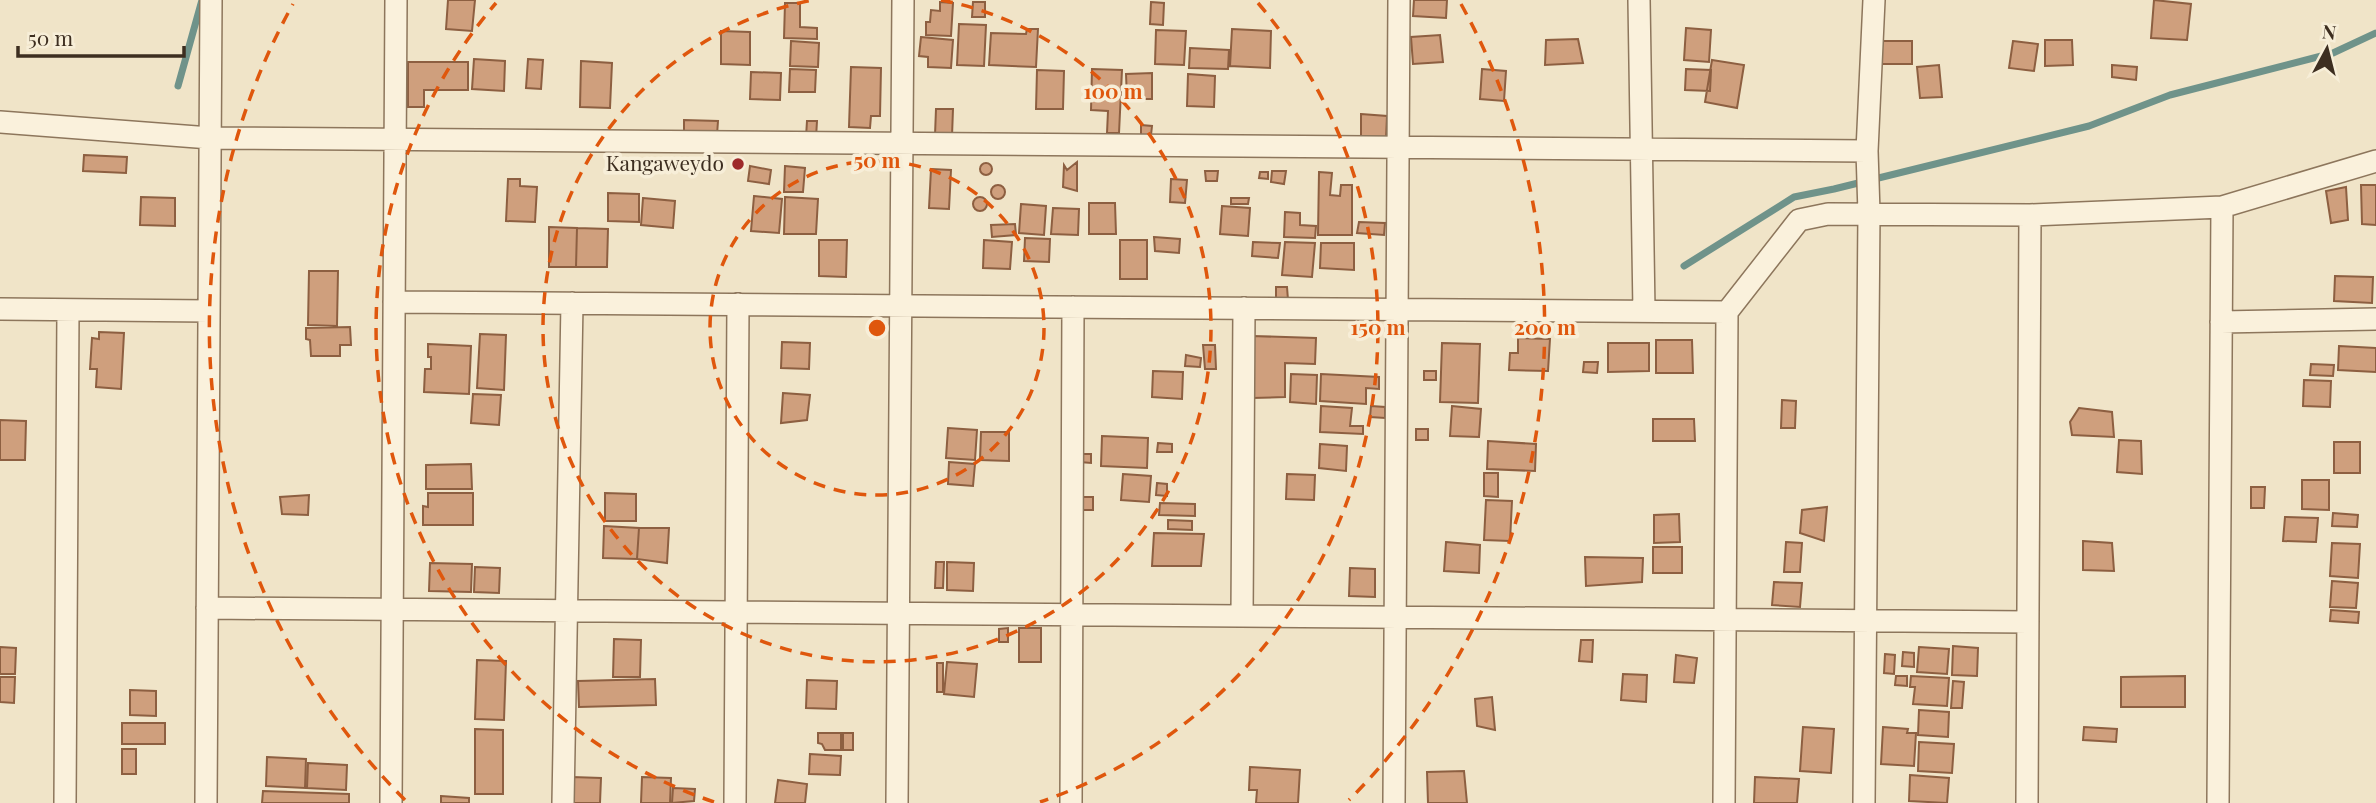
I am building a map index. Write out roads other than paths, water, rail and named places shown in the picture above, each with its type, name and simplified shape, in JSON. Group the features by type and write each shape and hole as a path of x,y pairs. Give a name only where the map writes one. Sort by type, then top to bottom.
{"street":[{"path":"206,803 211,0"},
{"path":"391,803 396,0"},
{"path":"897,803 903,0"},
{"path":"1394,803 1399,0"},
{"path":"1639,0 1644,311"},
{"path":"1864,803 1869,213 1867,151 1874,0"},
{"path":"0,122 210,138 1867,151"},
{"path":"1724,803 1727,312 1799,220 1828,214 2030,215 2222,206 2376,160"},
{"path":"2218,803 2222,206"},
{"path":"2027,803 2030,215"},
{"path":"394,302 1727,312"},
{"path":"563,803 572,303"},
{"path":"735,803 738,304"},
{"path":"1071,803 1073,307"},
{"path":"1242,616 1244,308"},
{"path":"0,310 209,311"},
{"path":"65,803 68,310"},
{"path":"2221,322 2376,319"},
{"path":"207,608 2028,622"}],"waterway":[{"path":"178,86 202,0"},
{"path":"1684,266 1794,197 2089,126 2170,95 2333,53 2376,33"}],"place":[{"name":"Kangaweydo","path":"738,164"}]}
